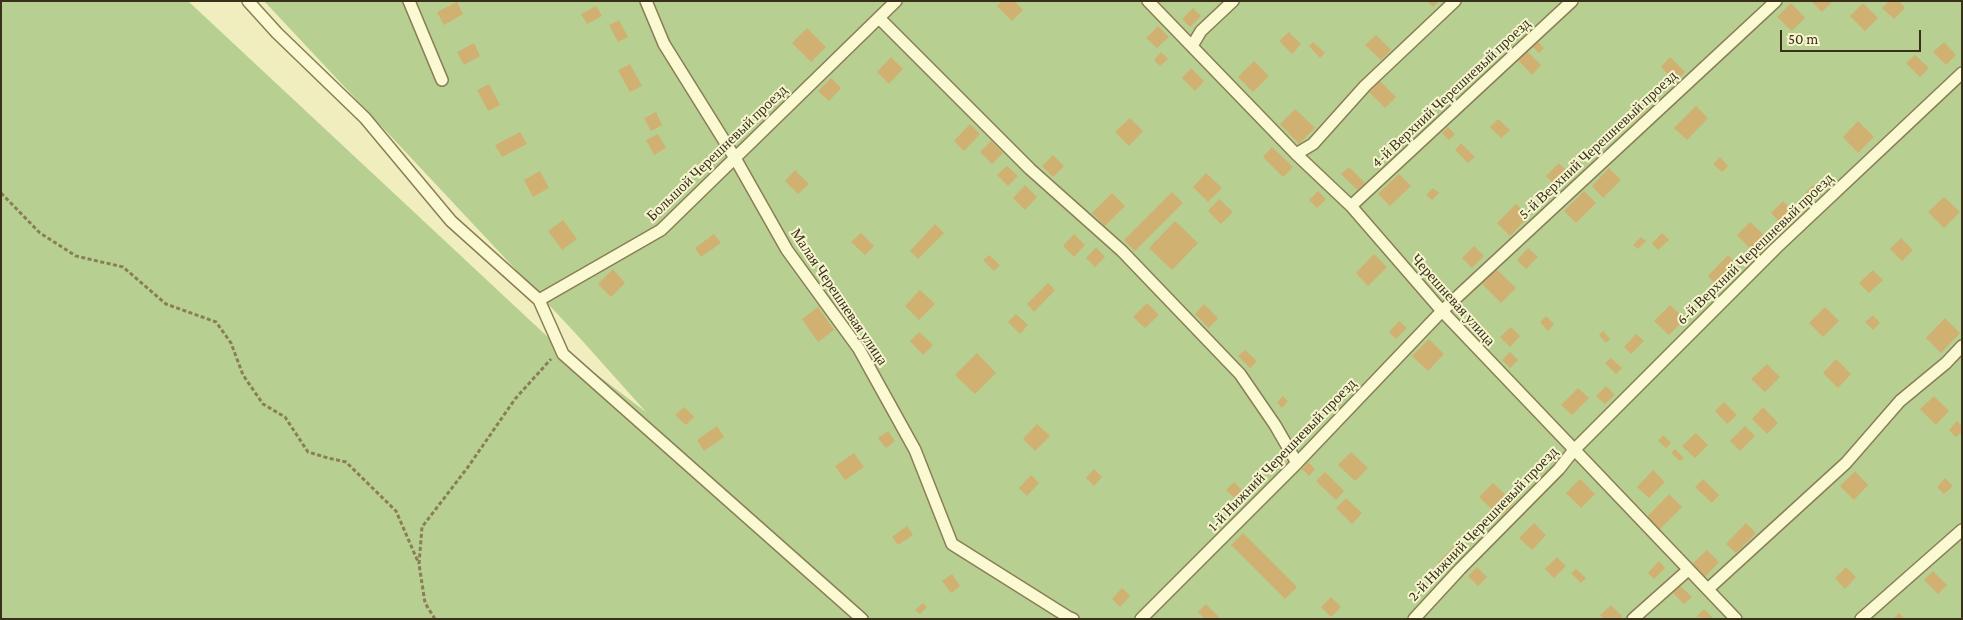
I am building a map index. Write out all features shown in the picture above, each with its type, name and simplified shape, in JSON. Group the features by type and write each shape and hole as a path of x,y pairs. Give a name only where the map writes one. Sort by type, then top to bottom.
{"lane":[{"path":"248,1 277,33 365,118 451,221 539,300 563,354 862,619"},
{"path":"409,1 442,80"},
{"name":"Малая Черешневая улица","path":"646,1 664,44 735,158 787,250 859,349 915,450 952,544 1073,619"},
{"name":"Большой Черешневый проезд","path":"539,300 661,230 896,1"},
{"name":"Черешневая улица","path":"1148,1 1296,154 1351,206 1442,311 1736,619"},
{"path":"1192,46 1201,31 1233,1"},
{"path":"1296,154 1313,144 1365,86 1455,1"},
{"name":"4-й Верхний Черешневый проезд","path":"1351,206 1572,1"},
{"name":"5-й Верхний Черешневый проезд","path":"1442,311 1776,1"},
{"path":"879,18 1030,169 1122,251 1240,374 1276,425 1297,463"},
{"name":"6-й Верхний Черешневый проезд","path":"1574,450 1803,221 1962,73"},
{"name":"1-й Нижний Черешневый проезд","path":"1142,619 1297,463 1442,311"},
{"path":"1708,589 1846,463 1900,400 1946,362 1962,346"},
{"name":"2-й Нижний Черешневый проезд","path":"1414,619 1460,569 1559,470 1574,450"},
{"path":"1861,619 1962,530"},
{"path":"1633,619 1688,570"}],"path":[{"path":"1,194 40,233 76,256 123,267 166,304 216,322 231,343 243,375 263,404 285,416 308,452 346,462 396,512 419,564"},
{"path":"435,619 425,603 419,564 422,527 468,467 515,399 549,360 563,354"}],"green space":[{"path":"1,1 188,1 550,339 646,412 578,336 264,1 1962,1 1962,619 1,619"}],"building":[{"path":"1002,1 1014,1 1023,10 1012,21 997,6"},
{"path":"1427,1 1439,1 1433,7"},
{"path":"1811,1 1833,1 1822,12"},
{"path":"1889,1 1899,1 1905,8 1894,19 1882,8"},
{"path":"457,2 463,14 444,25 437,12"},
{"path":"1791,3 1805,18 1792,31 1777,17"},
{"path":"1863,3 1878,18 1865,31 1850,16"},
{"path":"596,6 602,16 587,24 581,14"},
{"path":"1193,8 1201,16 1190,27 1182,19"},
{"path":"619,20 628,37 618,42 609,25"},
{"path":"1158,26 1169,37 1157,48 1146,38"},
{"path":"807,28 826,47 811,62 792,43"},
{"path":"1289,32 1301,44 1292,54 1279,41"},
{"path":"1376,35 1391,50 1381,60 1365,45"},
{"path":"1537,41 1544,48 1539,53 1532,46"},
{"path":"1313,42 1325,53 1320,58 1309,46"},
{"path":"1944,42 1956,55 1946,65 1933,52"},
{"path":"474,43 480,56 464,65 457,52"},
{"path":"1527,51 1541,65 1532,75 1518,60"},
{"path":"1161,52 1168,59 1160,66 1154,60"},
{"path":"1915,55 1929,68 1920,77 1906,63"},
{"path":"891,57 903,69 889,84 877,72"},
{"path":"1670,57 1685,72 1675,82 1661,67"},
{"path":"1254,61 1269,76 1253,92 1238,77"},
{"path":"630,64 642,86 630,92 618,70"},
{"path":"1191,68 1204,81 1195,91 1182,78"},
{"path":"831,78 841,88 829,101 818,91"},
{"path":"1380,81 1396,97 1385,108 1369,92"},
{"path":"489,84 500,105 488,111 477,90"},
{"path":"1642,100 1649,107 1638,118 1631,111"},
{"path":"1696,106 1708,118 1687,140 1674,128"},
{"path":"1295,109 1315,128 1299,144 1280,124"},
{"path":"656,112 662,125 651,131 644,118"},
{"path":"1130,118 1143,131 1129,146 1115,132"},
{"path":"1498,119 1510,130 1501,138 1490,127"},
{"path":"1858,121 1874,137 1858,153 1843,137"},
{"path":"970,124 980,134 964,151 954,141"},
{"path":"1448,127 1455,134 1449,140 1442,133"},
{"path":"520,132 527,144 502,157 495,145"},
{"path":"658,134 666,148 654,155 646,140"},
{"path":"991,141 1003,153 992,164 980,152"},
{"path":"1461,143 1475,157 1468,163 1455,150"},
{"path":"1272,147 1293,167 1283,177 1263,157"},
{"path":"1053,155 1064,166 1053,177 1042,166"},
{"path":"1720,157 1728,166 1722,172 1713,164"},
{"path":"1559,163 1572,176 1559,189 1546,176"},
{"path":"1007,166 1018,176 1008,186 997,175"},
{"path":"1349,167 1365,183 1357,190 1341,174"},
{"path":"1609,168 1621,180 1603,198 1592,186"},
{"path":"795,170 809,184 798,194 785,181"},
{"path":"540,171 549,188 533,197 524,180"},
{"path":"1206,173 1222,188 1208,202 1193,187"},
{"path":"1399,174 1411,186 1390,206 1378,194"},
{"path":"1025,185 1037,197 1025,210 1013,198"},
{"path":"1813,185 1821,193 1813,201 1805,193"},
{"path":"1433,188 1439,193 1432,200 1426,195"},
{"path":"1318,191 1326,199 1317,208 1309,200"},
{"path":"1584,191 1596,203 1576,223 1564,211"},
{"path":"1172,192 1183,203 1135,251 1124,240"},
{"path":"1112,193 1125,206 1105,226 1092,213"},
{"path":"1944,197 1960,212 1944,228 1928,212"},
{"path":"1219,199 1233,212 1221,224 1208,211"},
{"path":"1783,201 1796,214 1784,226 1771,213"},
{"path":"1516,204 1529,216 1510,236 1497,223"},
{"path":"563,220 577,239 562,250 548,231"},
{"path":"1175,221 1198,243 1172,270 1149,248"},
{"path":"1750,222 1768,239 1754,253 1737,235"},
{"path":"935,224 944,233 918,259 910,251"},
{"path":"861,233 874,246 865,255 851,242"},
{"path":"1662,233 1669,240 1658,250 1652,243"},
{"path":"714,234 721,243 701,257 695,248"},
{"path":"1074,234 1085,245 1074,257 1063,246"},
{"path":"1641,237 1646,241 1638,249 1633,245"},
{"path":"1901,238 1913,250 1902,261 1890,249"},
{"path":"1474,246 1484,256 1472,268 1462,258"},
{"path":"1096,247 1105,257 1095,267 1086,258"},
{"path":"1528,248 1538,257 1526,269 1517,260"},
{"path":"1374,254 1387,267 1368,286 1356,273"},
{"path":"989,255 1000,265 994,271 983,260"},
{"path":"1728,255 1740,268 1720,288 1708,276"},
{"path":"613,269 625,283 611,297 598,284"},
{"path":"1496,269 1516,288 1501,303 1482,284"},
{"path":"1873,270 1883,280 1869,293 1859,283"},
{"path":"1048,283 1055,290 1034,312 1027,304"},
{"path":"920,290 935,304 919,320 905,306"},
{"path":"1147,303 1159,315 1145,328 1133,317"},
{"path":"1204,304 1218,318 1209,328 1195,314"},
{"path":"1670,305 1685,319 1669,335 1654,321"},
{"path":"818,307 834,330 818,342 802,319"},
{"path":"1825,307 1839,321 1823,337 1809,323"},
{"path":"1016,314 1028,325 1020,334 1008,322"},
{"path":"1873,315 1880,323 1873,330 1865,322"},
{"path":"1546,316 1554,324 1548,331 1540,322"},
{"path":"1945,318 1960,333 1941,353 1926,338"},
{"path":"1399,321 1407,328 1396,339 1389,332"},
{"path":"1511,327 1520,336 1510,347 1500,337"},
{"path":"1603,331 1610,339 1606,343 1599,335"},
{"path":"919,332 933,345 923,355 910,341"},
{"path":"1636,334 1644,341 1631,354 1624,347"},
{"path":"1429,339 1444,354 1428,371 1412,356"},
{"path":"1245,350 1257,361 1250,368 1238,356"},
{"path":"1510,352 1518,360 1510,368 1502,360"},
{"path":"977,353 996,373 975,394 955,375"},
{"path":"1611,358 1622,368 1616,374 1605,363"},
{"path":"1836,359 1851,374 1838,388 1823,373"},
{"path":"1767,364 1780,377 1765,392 1751,379"},
{"path":"1606,386 1615,395 1605,404 1596,396"},
{"path":"1578,388 1589,398 1572,415 1561,405"},
{"path":"1283,396 1288,401 1282,408 1277,402"},
{"path":"1934,396 1949,411 1936,425 1920,409"},
{"path":"1724,402 1737,415 1727,424 1715,411"},
{"path":"684,407 694,417 686,425 675,415"},
{"path":"1763,407 1778,423 1767,434 1752,419"},
{"path":"1957,421 1962,426 1962,432 1956,437 1949,430"},
{"path":"1037,424 1050,436 1035,451 1023,439"},
{"path":"717,426 724,437 704,451 697,440"},
{"path":"1745,426 1755,436 1740,451 1730,441"},
{"path":"888,431 895,441 886,448 878,438"},
{"path":"1696,433 1708,445 1695,458 1682,446"},
{"path":"1663,435 1671,443 1666,448 1658,441"},
{"path":"1675,449 1684,458 1680,461 1671,453"},
{"path":"1351,452 1368,468 1355,481 1338,465"},
{"path":"854,453 864,467 845,480 835,466"},
{"path":"1308,462 1315,469 1309,476 1302,469"},
{"path":"1094,469 1102,477 1094,486 1086,478"},
{"path":"1653,470 1665,482 1649,498 1637,487"},
{"path":"1855,471 1868,485 1854,500 1840,486"},
{"path":"1325,472 1344,491 1336,500 1316,481"},
{"path":"1031,475 1039,483 1027,496 1019,488"},
{"path":"1945,478 1953,486 1944,494 1937,487"},
{"path":"1580,479 1595,494 1581,508 1566,493"},
{"path":"1703,479 1719,495 1712,503 1695,487"},
{"path":"1234,482 1244,492 1237,500 1226,490"},
{"path":"1493,483 1514,503 1500,517 1479,497"},
{"path":"1669,494 1682,507 1659,530 1647,517"},
{"path":"1346,498 1362,513 1352,524 1336,508"},
{"path":"1534,523 1546,535 1532,550 1519,538"},
{"path":"1746,523 1756,533 1736,553 1726,544"},
{"path":"907,526 913,535 898,545 892,537"},
{"path":"1243,533 1297,587 1285,599 1231,545"},
{"path":"1456,544 1464,552 1445,570 1438,563"},
{"path":"1707,550 1719,562 1705,577 1692,564"},
{"path":"1557,557 1566,566 1554,578 1545,569"},
{"path":"1659,561 1665,568 1654,579 1648,573"},
{"path":"1477,567 1487,577 1478,586 1468,576"},
{"path":"1846,567 1856,577 1845,589 1835,578"},
{"path":"1576,569 1586,578 1581,583 1571,573"},
{"path":"1933,571 1947,585 1938,594 1924,580"},
{"path":"952,574 960,586 951,593 942,581"},
{"path":"1680,586 1692,597 1684,604 1673,593"},
{"path":"1122,588 1130,596 1120,607 1112,599"},
{"path":"1331,597 1341,607 1331,617 1321,607"},
{"path":"923,603 927,607 920,614 915,610"},
{"path":"1206,604 1219,619 1205,619 1198,612"},
{"path":"1611,605 1622,616 1620,619 1604,619 1600,615"},
{"path":"1704,609 1714,619 1696,617"},
{"path":"1899,613 1905,619 1893,619"}]}
